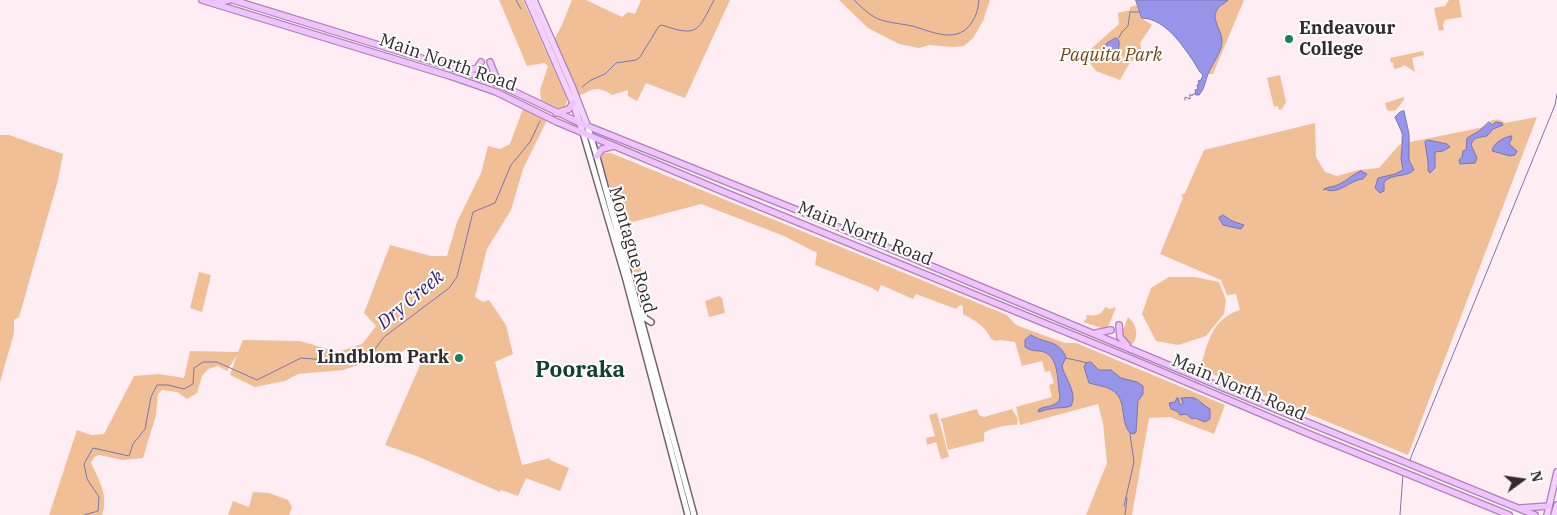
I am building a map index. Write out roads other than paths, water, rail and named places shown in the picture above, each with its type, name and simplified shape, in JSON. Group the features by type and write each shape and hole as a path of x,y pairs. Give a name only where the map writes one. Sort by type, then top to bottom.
{"highway":[{"name":"Main North Road","path":"202,0 496,92 548,118 614,146 1132,359 1346,450 1509,515"},
{"name":"Main North Road","path":"231,0 485,78 587,126 779,202 1340,436 1535,515"},
{"path":"212,3 231,0"},
{"path":"413,65 415,56"},
{"path":"464,71 476,68 481,62"},
{"path":"490,62 495,75 504,86"},
{"path":"465,81 485,78 496,92"},
{"path":"556,113 569,109 573,103"},
{"path":"597,156 602,149 614,146"},
{"path":"1119,325 1120,337 1130,348"},
{"path":"1094,333 1103,333 1111,330"},
{"path":"1091,343 1101,344 1111,340 1116,348 1132,359"},
{"path":"1340,436 1346,444 1346,450 1352,447 1368,447"},
{"path":"1519,508 1549,506"}],"main road":[{"name":"Montague Road","path":"528,0 573,103 583,132 694,515"},
{"name":"Montague Road","path":"535,1 572,86 597,156 637,304 640,327 688,515"},
{"path":"637,304 646,318 652,322"},
{"path":"1546,515 1557,472"},
{"path":"1554,515 1557,505"}],"waterway":[{"path":"516,0 521,9"},
{"name":"Dry Creek","path":"582,87 591,80 605,74 616,63 636,60 640,57 659,26 662,25 683,31 696,29 714,0"},
{"name":"Dry Creek","path":"854,0 880,20 950,35 964,31 970,25 974,19 979,0"},
{"path":"1118,39 1128,26 1130,12 1140,12"},
{"path":"1185,100 1185,97 1190,99 1190,94 1192,96 1196,94"},
{"path":"1409,462 1555,105 1557,94"},
{"name":"Dry Creek","path":"84,515 98,511 99,497 87,479 84,464 93,448 129,456 133,444 145,429 151,397 157,385 168,385 184,389 193,384 194,368 203,362 217,362 257,380 301,358 340,361 375,349 384,337 449,288 457,277 473,212 495,203 511,165 530,142 540,121"},
{"path":"1065,358 1086,363"},
{"path":"1124,506 1134,462 1130,434"},
{"path":"1400,515 1403,474"},
{"path":"1125,515 1127,498"}],"place":[{"name":"Endeavour College","path":"1289,39"},
{"name":"Lindblom Park","path":"459,358"}],"district":[{"name":"Pooraka","path":"580,371"}],"park label":[{"name":"Paquita Park","path":"1111,56"}]}
